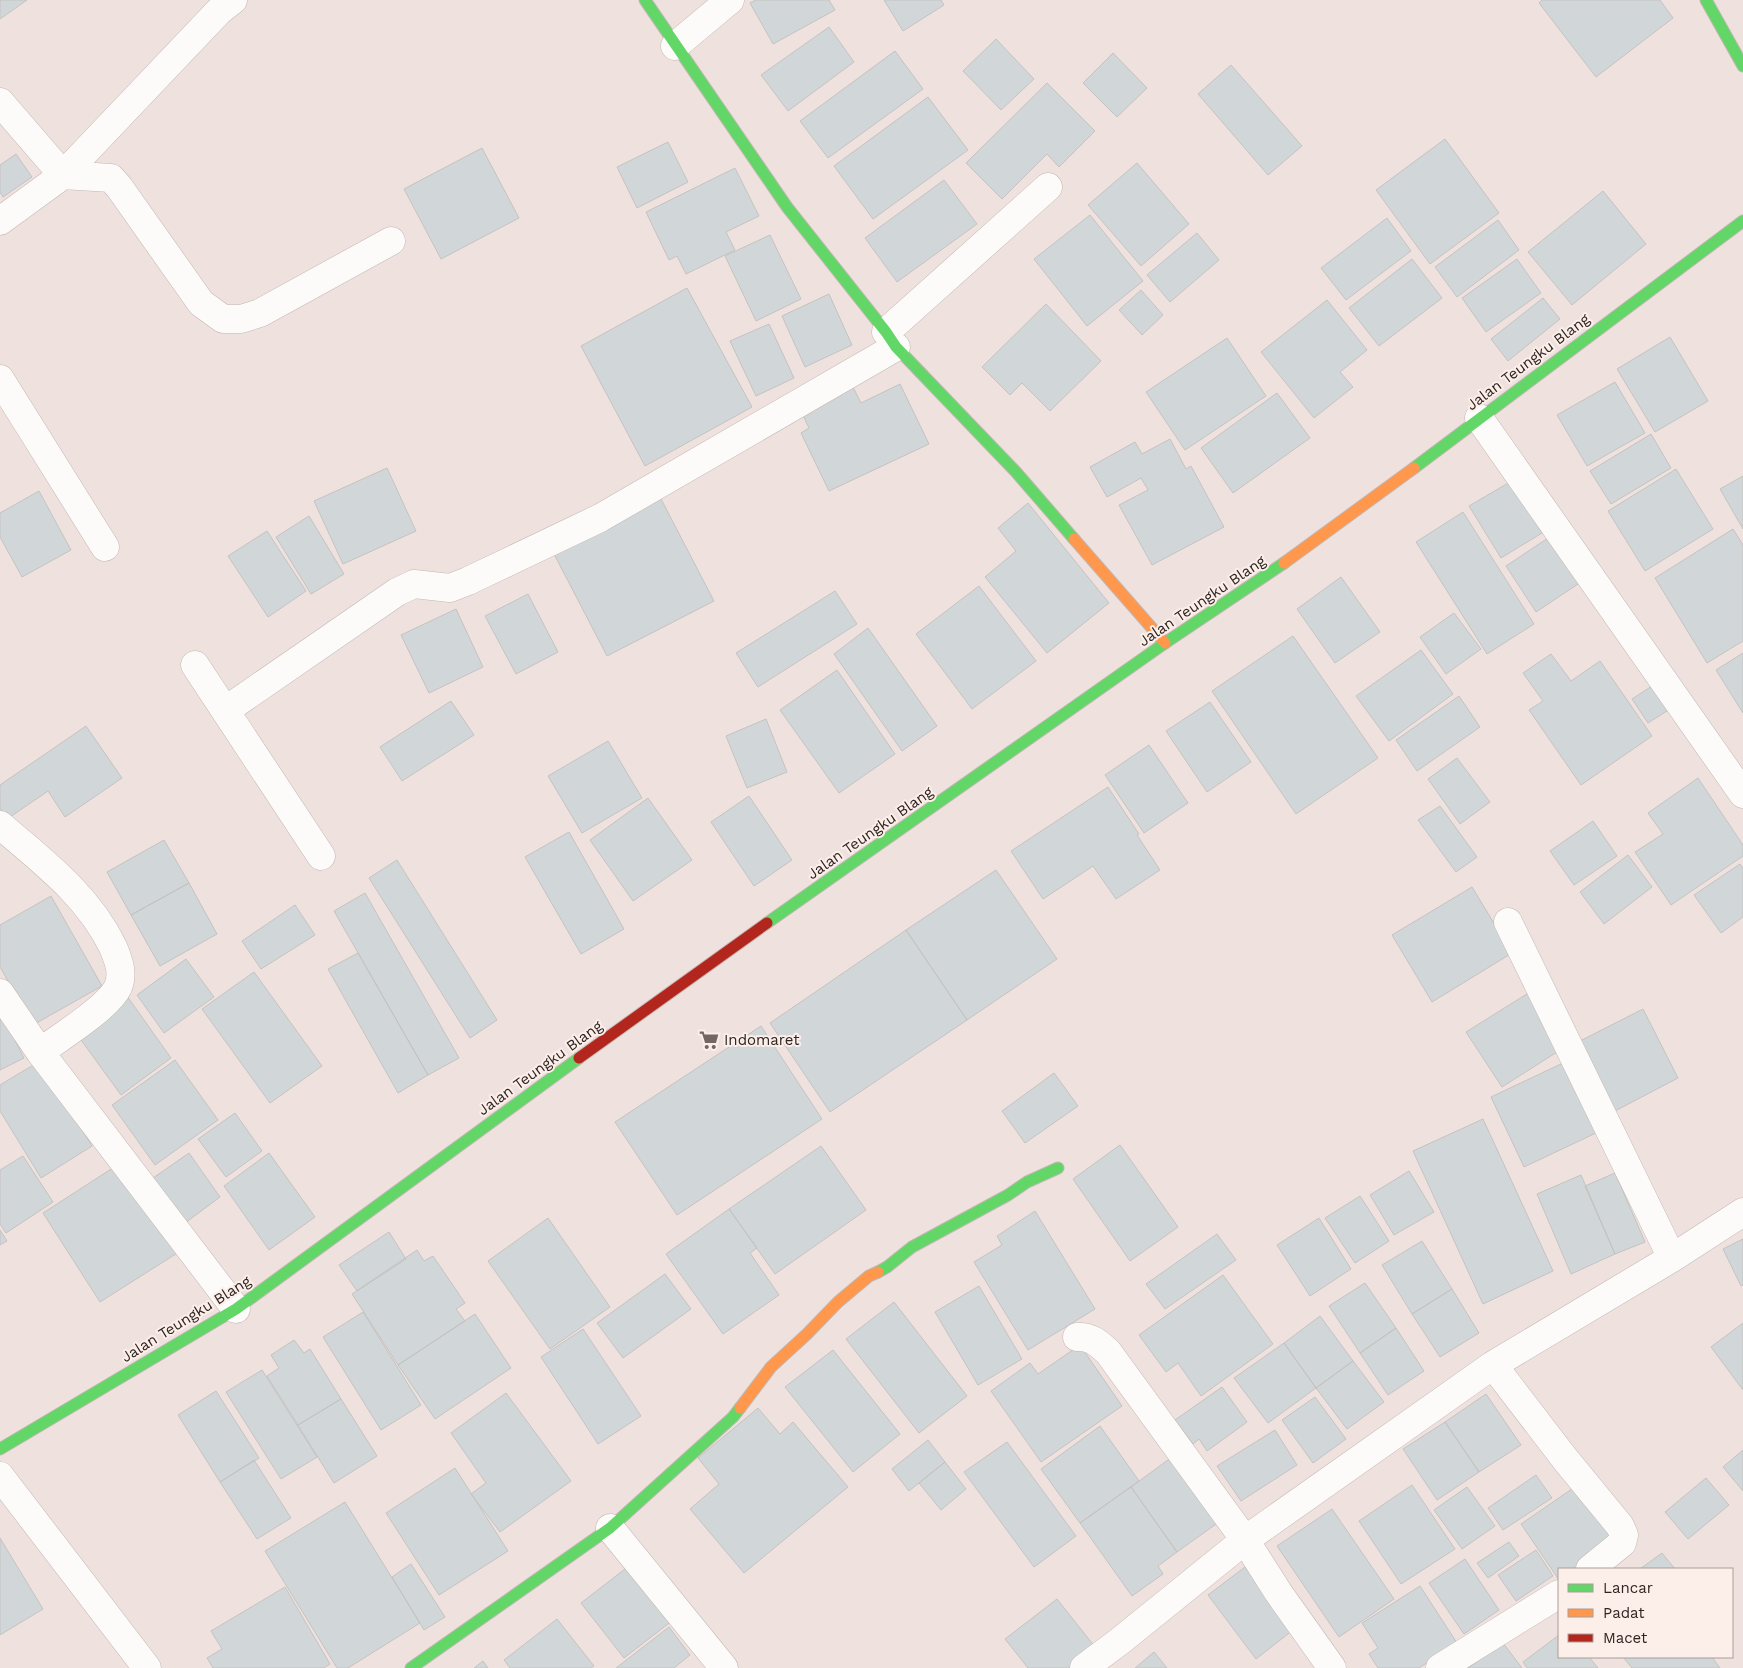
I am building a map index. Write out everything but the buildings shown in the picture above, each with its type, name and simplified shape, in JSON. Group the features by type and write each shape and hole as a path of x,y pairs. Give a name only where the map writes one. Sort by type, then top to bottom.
{"street":[{"path":"0,221 63,175 219,11 233,0"},
{"path":"645,0 787,207 891,340 1016,472 1165,643"},
{"path":"675,46 730,0"},
{"path":"1706,0 1743,66"},
{"path":"0,102 63,175 111,178 201,303 224,319 241,318 260,313 391,241"},
{"path":"226,710 397,592 414,584 450,588 600,518 891,340 1048,187"},
{"name":"Jalan Teungku Blang","path":"0,1449 236,1310 662,997 1165,643 1303,551 1743,221"},
{"path":"0,379 105,547"},
{"path":"1479,418 1743,794"},
{"path":"195,664 321,856"},
{"path":"0,825 67,883 88,905 108,937 120,963 118,986 104,1005 40,1052"},
{"path":"1508,922 1672,1258"},
{"path":"0,993 40,1052 236,1310"},
{"path":"411,1668 610,1528 733,1417 770,1367 807,1334 838,1302 869,1276 887,1267 912,1247 1008,1195 1027,1182 1058,1168"},
{"path":"1084,1668 1245,1540 1493,1365 1672,1258 1743,1212"},
{"path":"1077,1337 1085,1336 1093,1339 1108,1352 1245,1540 1278,1592 1332,1668"},
{"path":"1493,1365 1565,1459 1620,1526 1624,1535 1622,1542 1591,1568"},
{"path":"0,1476 147,1668"},
{"path":"610,1528 724,1668"},
{"path":"1440,1668 1558,1595"}],"traffic: fast":[{"path":"645,0 787,207 896,347 1016,472 1074,539"},
{"path":"1706,0 1743,66"},
{"path":"1414,468 1743,221"},
{"path":"767,923 1165,643 1284,563"},
{"path":"0,1449 236,1309 579,1058"},
{"path":"878,1272 912,1247 1008,1195 1027,1182 1058,1168"},
{"path":"411,1668 610,1528 733,1417 740,1408"}],"traffic: slow":[{"path":"1284,563 1414,468"},
{"path":"1074,539 1165,643"},
{"path":"740,1408 771,1367 838,1302 869,1276 878,1272"}],"traffic: jam":[{"path":"579,1058 767,923"}],"place":[{"name":"Indomaret","path":"709,1040"}]}
